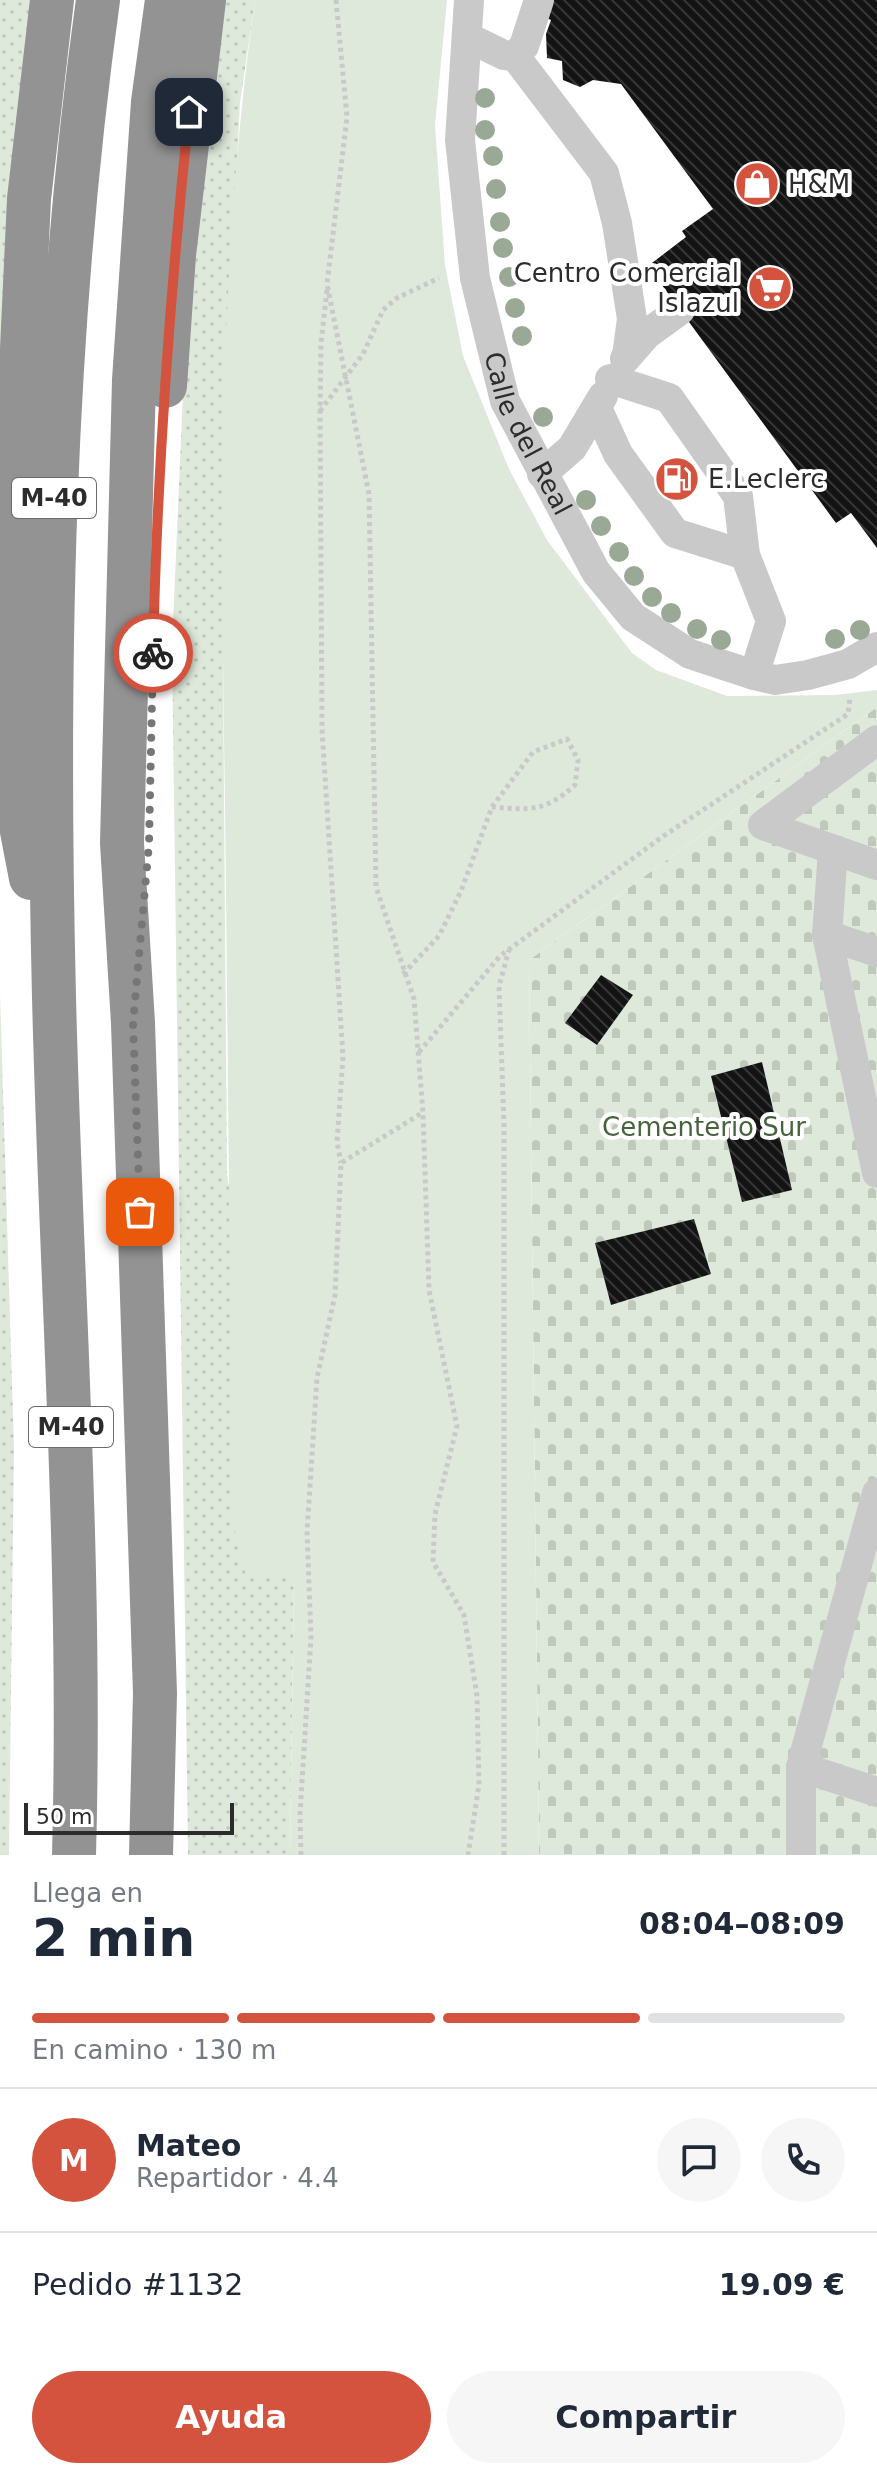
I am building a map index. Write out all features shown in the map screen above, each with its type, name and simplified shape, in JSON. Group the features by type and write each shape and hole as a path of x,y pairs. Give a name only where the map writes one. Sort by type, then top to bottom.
{"highway":[{"name":"M-40","path":"52,0 29,199 16,477 14,697 16,800 54,999"},
{"name":"M-40","path":"74,1855 73,1490 54,999 49,700 55,460 84,103 98,0"},
{"name":"M-40","path":"151,1855 155,1693 133,1023 122,843 134,380 153,102 167,0"},
{"name":"M-40","path":"133,1023 149,844 156,502 174,255 204,0"}],"street":[{"name":"Calle del Real","path":"469,0 460,140 475,278 505,401 596,572 633,617 690,654 754,675 775,680 848,664 877,647"},
{"path":"515,56 524,46 539,0"},
{"path":"467,37 504,55 515,56 604,173 617,223 632,319 618,368 572,448 542,474"},
{"path":"618,368 647,334 680,310"},
{"path":"618,368 669,398 738,496 745,555 771,621 754,675"},
{"path":"597,408 618,454 675,533 745,555"},
{"path":"877,740 763,825 877,865"},
{"path":"833,850 827,935 877,1173"},
{"path":"827,935 877,952"},
{"path":"801,1855 801,1767 877,1493"},
{"path":"801,1767 877,1792"}],"path":[{"path":"301,1855 300,1814 311,1637 307,1532 317,1378 335,1295 341,1163 337,1142 343,1057 322,729 321,343 347,117 336,0"},
{"path":"320,412 363,354 383,310 397,298 439,278"},
{"path":"327,284 369,494 376,887 414,999 423,1113 429,1290 457,1426 435,1514 433,1562 464,1615 477,1696 479,1785 468,1855"},
{"path":"418,1053 509,950 662,837 848,714 850,698"},
{"path":"403,974 439,936 461,891 492,807 533,752 567,739 578,760 575,785 558,800 530,811 492,807"},
{"path":"504,1855 504,1125 499,986 509,950"},
{"path":"341,1163 423,1113"}],"green space":[{"path":"0,0 30,0 0,486"},
{"path":"220,0 255,0 240,103 227,355 223,667 227,1175 294,1575 290,1855 188,1855 172,646 189,255"},
{"path":"255,0 447,0 435,125 445,265 463,356 509,469 547,540 632,653 656,670 727,696 835,695 877,690 877,707 529,960 539,1855 290,1855 294,1575 246,1575 234,1528 224,705 224,402 234,200"},
{"name":"Cementerio Sur","path":"877,707 877,1855 539,1855 529,960"},
{"path":"0,993 14,1448 9,1855 0,1855"}],"building":[{"name":"Centro Comercial Islazul","path":"548,0 877,0 877,548 851,513 836,523 648,266 686,237 682,231 713,209 621,84 593,80 580,87 563,80 562,61 547,58 546,34 551,20 542,16"},
{"path":"601,975 633,995 597,1045 565,1023"},
{"path":"762,1062 792,1190 742,1202 711,1076"},
{"path":"694,1219 711,1274 611,1305 595,1243"}],"way so far":[{"path":"140,1212 133,1023 149,844 153,653"}],"place":[{"name":"H&M","path":"757,184"},
{"name":"Centro Comercial Islazul","path":"770,288"},
{"name":"E.Leclerc","path":"677,479"}],"route":[{"path":"153,653 156,502 174,255 189,112"}]}
